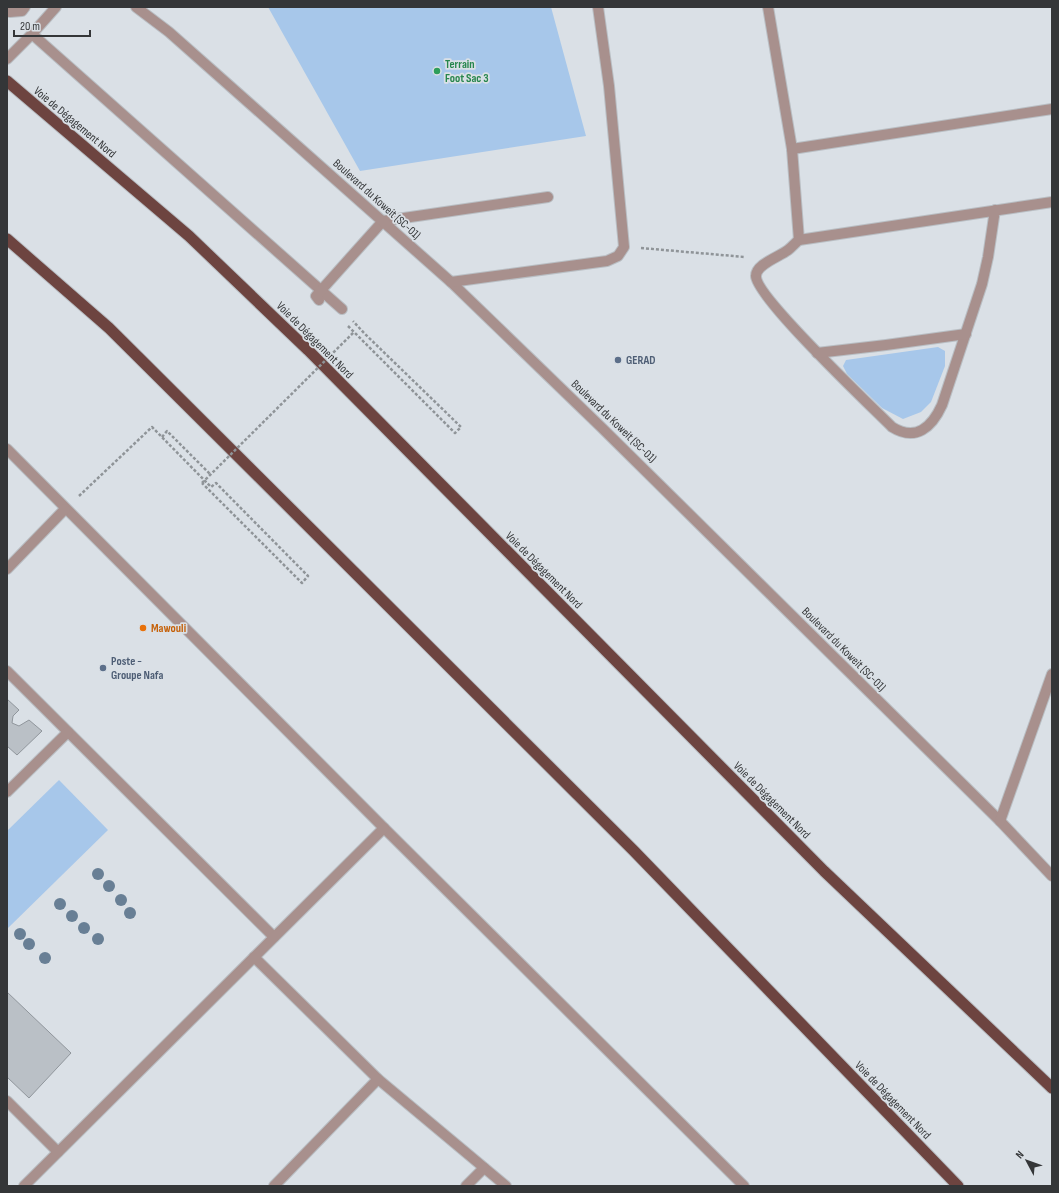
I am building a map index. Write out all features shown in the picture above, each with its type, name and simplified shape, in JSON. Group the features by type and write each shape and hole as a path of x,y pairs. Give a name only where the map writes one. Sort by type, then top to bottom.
{"highway":[{"name":"Voie de Dégagement Nord","path":"7,81 189,236 302,345 824,871 1052,1088"},
{"name":"Voie de Dégagement Nord","path":"7,239 109,328 299,517 634,851 958,1186"}],"street":[{"path":"7,10 10,12 22,10 25,7"},
{"path":"7,59 56,7"},
{"name":"Boulevard du Koweit (SC-01)","path":"136,7 170,32 451,282 600,426 1000,821 1052,876"},
{"path":"451,282 607,261 618,256 624,247 609,86 598,7"},
{"path":"772,7 792,149 799,240"},
{"path":"32,34 320,295 342,308"},
{"path":"792,149 1052,109"},
{"path":"320,295 383,221 548,198"},
{"path":"995,210 988,257 982,284 966,334 937,416 926,428 917,432 905,433 892,428 817,353 775,307 757,284 755,275 760,267 787,250 799,240 995,210 1052,202"},
{"path":"817,353 966,334"},
{"path":"7,449 65,509 744,1186"},
{"path":"7,569 65,509"},
{"path":"7,670 274,937"},
{"path":"1000,821 1052,674"},
{"path":"7,792 68,732"},
{"path":"24,1186 384,828"},
{"path":"254,957 378,1079 506,1186"},
{"path":"274,1186 378,1079"},
{"path":"7,1101 58,1152"},
{"path":"466,1186 484,1168"}],"path":[{"path":"624,247 772,259"},
{"path":"65,509 152,427 162,437 211,487 216,483 308,576 302,582 202,483 211,475 354,332 455,433 461,427 364,333"},
{"path":"162,437 167,431 211,475"}],"shaded area":[{"name":"Terrain Foot Sac 3","path":"268,7 551,7 586,136 360,171"},
{"path":"938,347 945,351 945,366 931,402 921,412 903,419 882,408 847,374 843,366 846,360"},
{"path":"59,780 108,830 7,929 7,831"}],"building":[{"path":"7,699 19,710 13,716 12,723 19,726 29,720 42,731 17,755 7,746"},
{"path":"7,992 71,1053 29,1098 7,1077"}],"place":[{"name":"Terrain Foot Sac 3","path":"437,71"},
{"name":"GERAD","path":"618,360"},
{"name":"Mawouli","path":"143,628"},
{"name":"Poste - Groupe Nafa","path":"103,668"}]}
